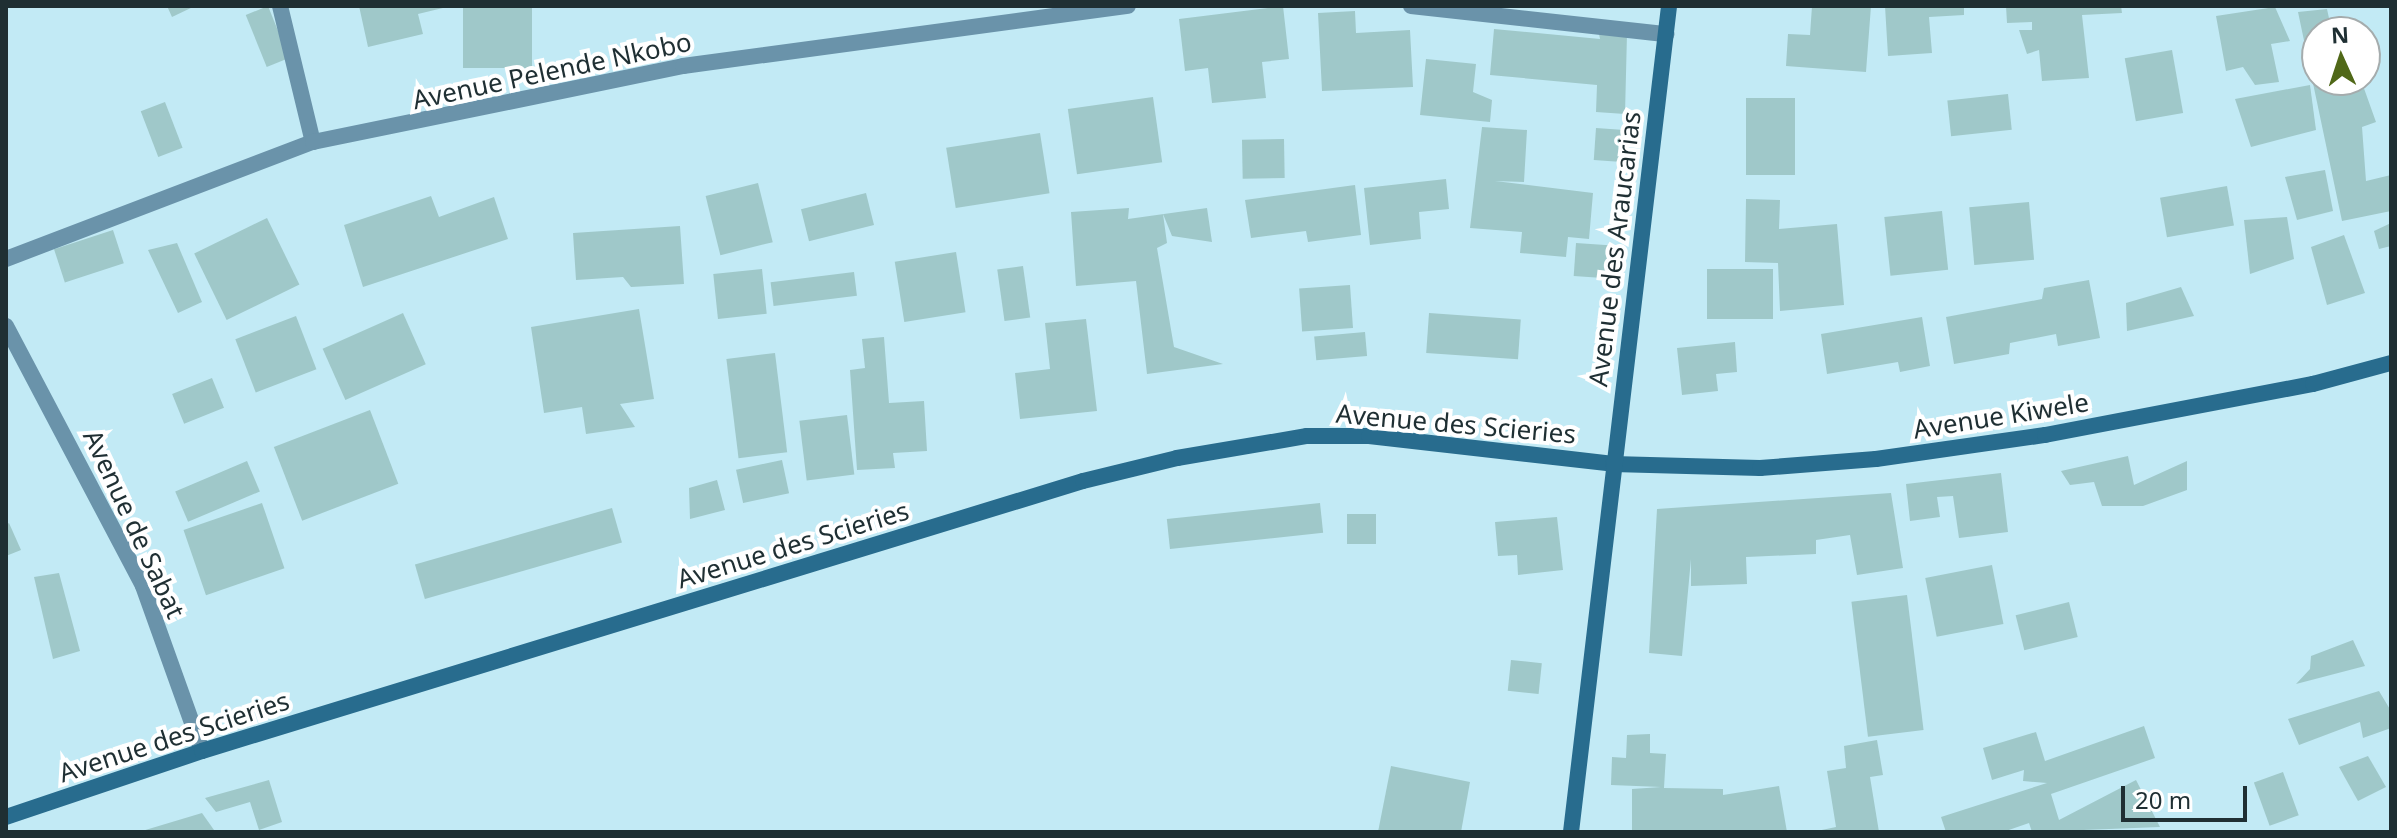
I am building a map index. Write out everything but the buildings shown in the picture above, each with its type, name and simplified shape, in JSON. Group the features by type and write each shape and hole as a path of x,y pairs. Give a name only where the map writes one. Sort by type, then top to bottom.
{"street":[{"path":"280,6 313,142"},
{"name":"Avenue Pelende Nkobo","path":"6,259 313,142 558,96 683,66 1128,6"},
{"path":"1411,6 1666,34"},
{"name":"Avenue des Araucarias","path":"1571,832 1669,6"},
{"name":"Avenue de Sabat","path":"6,326 137,574 202,751"},
{"name":"Avenue Kiwele","path":"1613,464 1760,468 1892,457 2045,435 2313,384 2391,363"},
{"name":"Avenue des Scieries","path":"6,817 202,751 1083,481 1177,458 1307,436 1369,436 1613,464"}]}
